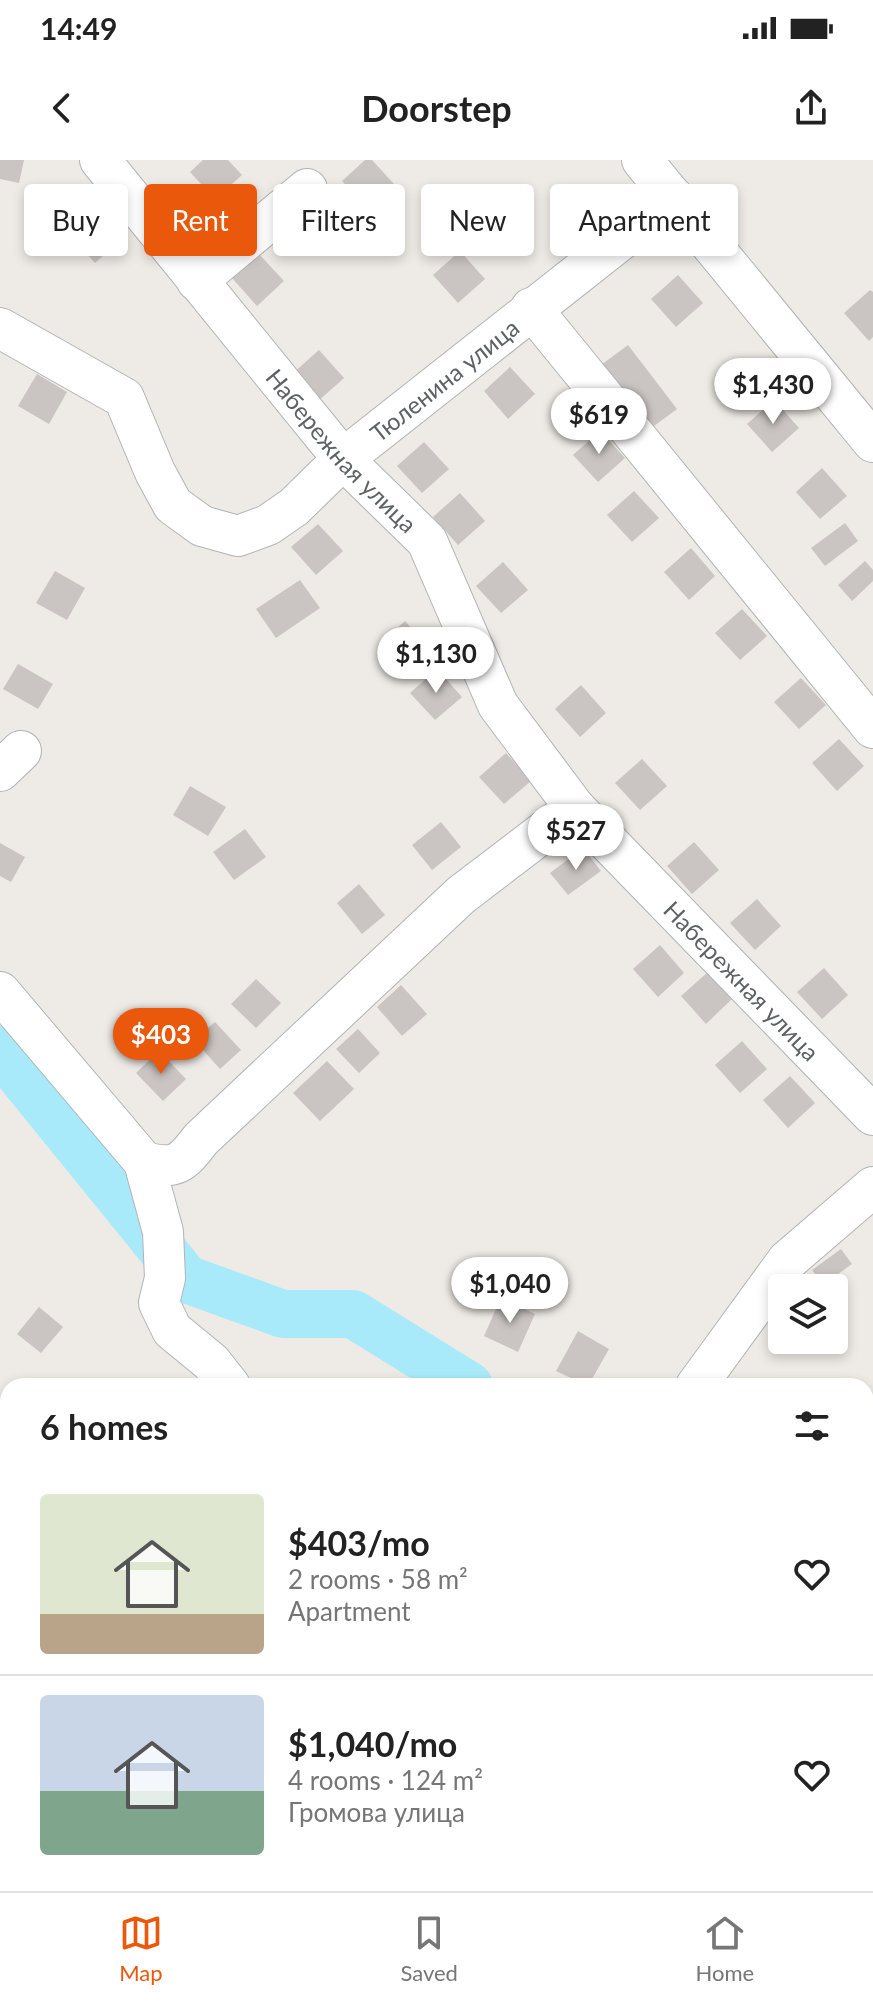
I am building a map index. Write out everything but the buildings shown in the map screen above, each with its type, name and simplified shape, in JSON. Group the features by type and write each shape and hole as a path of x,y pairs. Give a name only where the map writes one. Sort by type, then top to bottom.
{"street":[{"path":"642,160 662,184"},
{"name":"Набережная улица","path":"110,164 197,281 343,459 427,541 498,705 575,808 873,1115"},
{"path":"197,281 273,217"},
{"name":"Тюленина улица","path":"0,328 124,398 155,472 173,505 202,526 238,536 268,525 294,507 343,459 599,256"},
{"path":"721,256 873,442"},
{"name":"Тюленина улица","path":"531,308 873,728"},
{"path":"144,1162 164,1167 184,1161 201,1139 461,895 575,808"},
{"path":"0,992 144,1162 163,1232 165,1278 159,1303 172,1330 211,1362 224,1378"},
{"path":"702,1378 787,1261 873,1187"}],"waterway":[{"path":"0,1050 186,1279 283,1314 353,1314 456,1378"}]}
